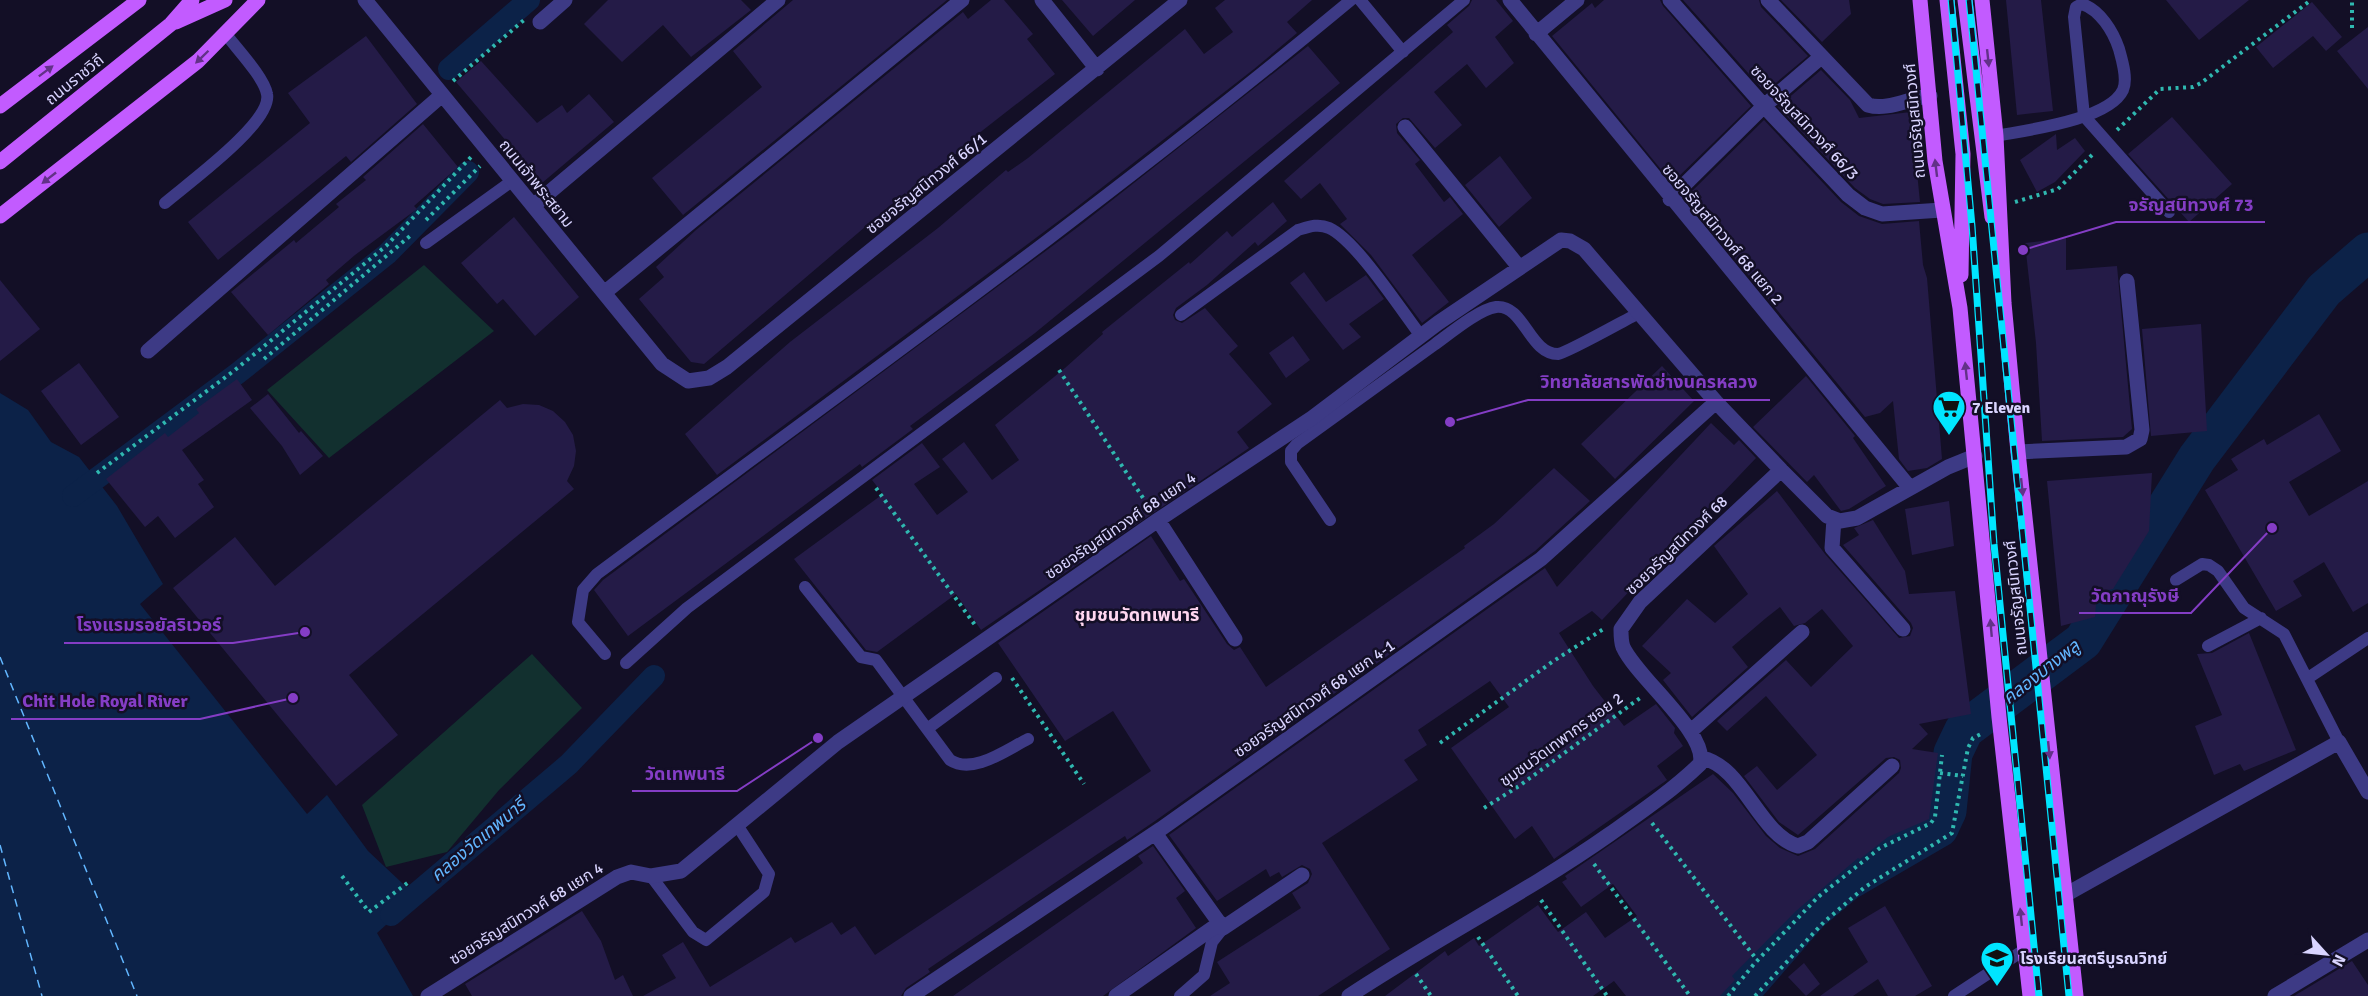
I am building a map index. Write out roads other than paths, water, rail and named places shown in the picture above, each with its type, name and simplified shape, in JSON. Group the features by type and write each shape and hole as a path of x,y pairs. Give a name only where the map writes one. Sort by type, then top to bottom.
{"main road":[{"path":"0,106 139,0"},
{"name":"ถนนราชวิถี","path":"0,162 171,24 192,0"},
{"name":"ถนนราชวิถี","path":"171,24 225,0"},
{"path":"0,216 198,61 258,0"},
{"name":"ถนนจรัญสนิทวงศ์","path":"1920,0 1942,210 1960,308 1999,717 2030,996"},
{"name":"ถนนจรัญสนิทวงศ์","path":"1947,0 1963,154 1960,308"},
{"name":"ถนนจรัญสนิทวงศ์","path":"1965,0 1982,152 2004,303 2039,659 2076,996"},
{"name":"ถนนจรัญสนิทวงศ์","path":"1982,0 1996,136 2004,303"}],"street":[{"name":"ถนนเจ้าพระสยาม","path":"364,0 662,364 688,381"},
{"path":"540,22 565,0"},
{"path":"533,206 778,0"},
{"path":"604,293 962,0"},
{"path":"1042,0 1097,69"},
{"name":"ซอยจรัญสนิทวงศ์ 66/1","path":"688,381 709,378 727,367 1180,0"},
{"name":"ซอยจรัญสนิทวงศ์ 68 แยก 2","path":"1509,0 1670,199 1910,488"},
{"path":"1536,34 1577,0"},
{"name":"ซอยจรัญสนิทวงศ์ 66/3","path":"1670,0 1764,106 1848,195 1865,208 1882,214 1942,210"},
{"path":"1768,0 1868,105 1880,109 1915,98 1930,96"},
{"path":"1670,199 1764,106 1821,57"},
{"path":"148,351 442,95"},
{"path":"1406,127 1519,267"},
{"name":"ซอยจรัญสนิทวงศ์ 68 แยก 4","path":"428,996 617,877 632,872 651,876 681,872 838,742 1158,520 1312,418 1421,336 1555,242 1570,241 1584,249 1716,402 1781,470"},
{"path":"2018,452 2126,447 2135,444 2140,439 2142,430 2127,281"},
{"name":"ซอยจรัญสนิทวงศ์ 68 แยก 4-1","path":"911,996 1155,833 1541,559 1716,402"},
{"path":"1781,470 1827,516 1840,521 1857,518 1910,488 1975,456"},
{"name":"ซอยจรัญสนิทวงศ์ 68","path":"1691,731 1654,690 1623,646 1621,628 1640,603 1781,470"},
{"path":"1834,519 1832,548 1903,629"},
{"path":"1158,520 1235,639"},
{"path":"1350,996 1405,959 1532,887 1642,811 1687,776 1700,764 1702,759 1701,750 1691,731 1802,632"},
{"path":"2065,895 2339,742 2362,767 2368,792"},
{"path":"1702,759 1719,764 1781,836 1798,846 1808,842 1892,766"},
{"path":"1155,833 1222,926"},
{"path":"1116,996 1302,875"},
{"path":"2274,996 2368,940"}],"lane":[{"path":"605,654 578,622 583,590 597,574 965,302 1281,58 1351,0"},
{"path":"1360,0 1403,52"},
{"path":"626,663 687,608 1159,256 1464,0"},
{"path":"1996,136 2084,116 2114,103 2124,88 2125,74 2118,47 2100,14 2082,4 2076,8 2074,17 2084,116 2169,212"},
{"path":"165,203 242,137 266,110 266,90 225,33"},
{"path":"426,243 512,180"},
{"path":"1181,315 1298,230 1313,225 1328,227 1348,242 1421,336"},
{"path":"1330,520 1291,462 1291,451 1458,328 1492,307 1502,307 1512,312 1542,348 1556,354 1565,353 1639,313"},
{"path":"2176,580 2202,564 2209,565 2218,571 2244,608 2284,634 2339,742"},
{"path":"805,587 861,657 876,660 950,760 959,766 973,765 1028,739"},
{"path":"2208,646 2262,618"},
{"path":"2308,678 2368,638"},
{"path":"927,729 996,678"},
{"path":"651,876 693,932 700,939 706,940 764,892 768,883 769,874 737,825"},
{"path":"1180,996 1204,975 1212,942 1222,926"},
{"path":"1954,996 2024,950"}],"water":[{"path":"0,393 28,410 51,442 79,457 117,506 163,584 140,604 307,814 327,795 368,851 417,897 377,933 413,996 0,996"}],"waterway":[{"path":"449,69 529,0"},
{"path":"73,496 238,373 387,254 468,172"},
{"name":"คลองบางพลู","path":"1737,996 1810,912 1846,882 1939,828 1947,811 1953,753 1964,730 2083,641 2197,458 2324,290 2368,252"},
{"name":"คลองวัดเทพนารี","path":"391,915 569,764 654,676"}],"railway":[{"path":"1951,0 1972,226 1994,544 2039,996"},
{"path":"1969,0 2069,996"}],"place":[{"name":"จรัญสนิทวงศ์ 73","path":"2023,250"},
{"name":"วิทยาลัยสารพัดช่างนครหลวง","path":"1450,422"},
{"name":"7 Eleven","path":"1949,436"},
{"name":"วัดภาณุรังษี","path":"2272,528"},
{"name":"โรงแรมรอยัลริเวอร์","path":"305,632"},
{"name":"Chit Hole Royal River","path":"293,698"},
{"name":"วัดเทพนารี","path":"818,738"},
{"name":"โรงเรียนสตรีบูรณวิทย์","path":"1997,987"}],"district":[{"name":"ชุมชนวัดทเพนารี","path":"1137,615"}]}
